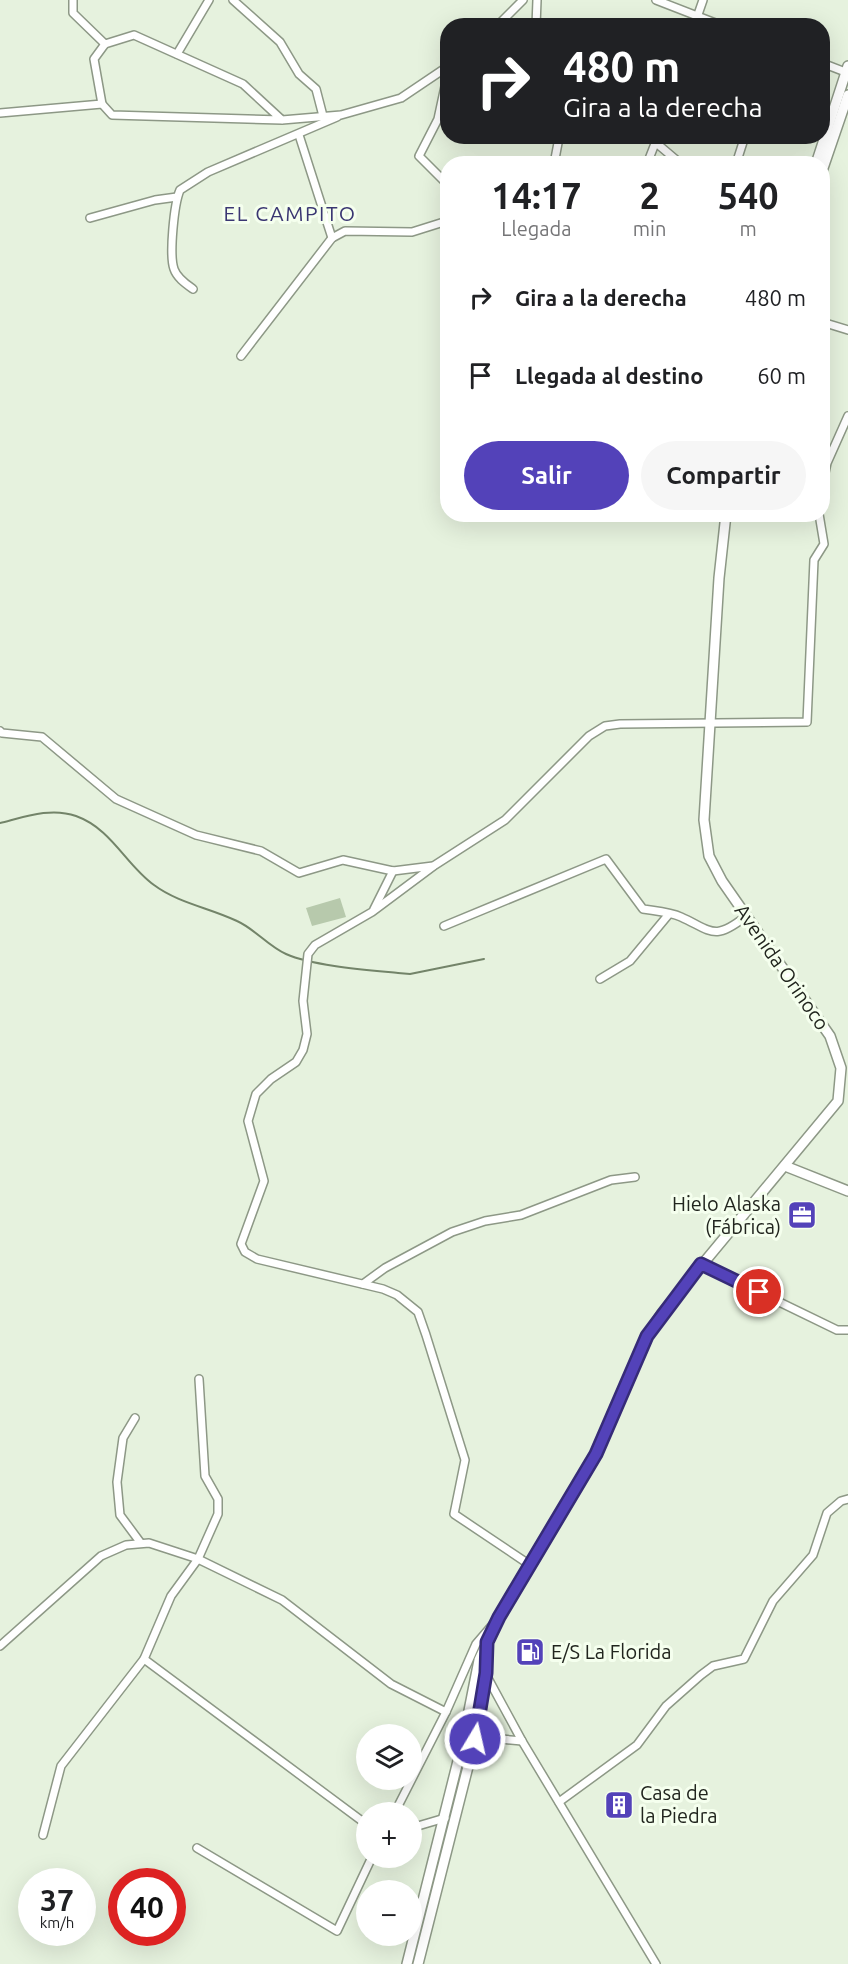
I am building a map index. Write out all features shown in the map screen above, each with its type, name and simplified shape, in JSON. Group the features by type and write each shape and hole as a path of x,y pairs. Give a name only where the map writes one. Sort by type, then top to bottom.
{"street":[{"path":"74,0 73,13 105,44"},
{"path":"177,54 209,0"},
{"path":"233,0 280,42 299,74 316,88 323,116"},
{"path":"505,18 523,0"},
{"path":"536,18 537,0"},
{"path":"656,0 703,18"},
{"path":"698,16 703,0"},
{"path":"282,120 243,84 134,35 105,44 94,59 102,104 112,115 282,120 341,115"},
{"path":"830,65 847,70 830,122"},
{"path":"193,290 180,279 173,268 173,221 177,197 180,190 190,181 208,171 299,135 341,115 401,98 440,72"},
{"path":"827,156 848,95"},
{"path":"0,113 102,104"},
{"path":"440,110 438,119 419,156 440,177"},
{"path":"299,135 333,238"},
{"path":"661,144 673,156"},
{"path":"90,218 155,200 177,197"},
{"path":"241,356 333,238 345,231 412,232 440,223"},
{"path":"830,324 848,330"},
{"path":"830,456 848,416"},
{"name":"Avenida Orinoco","path":"407,1964 445,1818 479,1660 499,1617 596,1454 647,1336 701,1264 838,1101 841,1068 830,1036 745,917 713,864 705,840 709,722 725,522"},
{"path":"530,1565 454,1514 465,1460 418,1312 397,1295 363,1284 257,1259 245,1252 241,1244 264,1181 248,1122 251,1108 256,1094 271,1079 296,1062 303,1050 307,1034 303,1000 308,954 315,945 372,912 435,865 505,820 589,736 605,726 709,722 807,722 814,560 824,544 820,522"},
{"path":"0,731 42,737 116,799 196,835 261,851 299,873 343,860 393,871 435,865"},
{"path":"444,926 606,859 637,904 643,909 679,916 708,932 731,928 745,917"},
{"path":"372,912 393,871"},
{"path":"600,979 630,961 669,914"},
{"path":"784,1166 848,1191"},
{"path":"363,1284 384,1268 452,1232 485,1221 521,1215 611,1180 635,1177"},
{"path":"701,1264 837,1330 848,1330"},
{"path":"43,1835 61,1766 144,1659 171,1596 198,1559 218,1514 218,1499 205,1476 199,1379"},
{"path":"135,1418 123,1438 117,1482 120,1515 140,1542"},
{"path":"559,1802 637,1745 666,1706 701,1675 713,1666 744,1659 773,1601 813,1555 827,1513 841,1501 848,1499"},
{"path":"0,1646 101,1556 140,1542 198,1559 282,1600 391,1684 446,1712"},
{"path":"400,1802 446,1712 476,1644 499,1617"},
{"name":"Avenida Orinoco","path":"418,1964 475,1739 486,1673 487,1642"},
{"path":"144,1659 356,1817"},
{"path":"479,1660 522,1742 656,1964"},
{"path":"463,1741 490,1738 522,1742"},
{"path":"422,1825 445,1818"},
{"path":"197,1848 337,1931 367,1868"}],"green space":[{"path":"340,898 346,917 312,926 306,908"}],"waterway":[{"path":"0,823 57,812 76,816 99,829 144,877 163,891 237,921 250,928 279,951 311,962 410,974 484,959"}],"place":[{"name":"Hielo Alaska (Fábrica)","path":"802,1215"},
{"name":"E/S La Florida","path":"530,1652"},
{"name":"Casa de la Piedra","path":"619,1805"}],"district":[{"name":"EL CAMPITO","path":"290,214"}],"route":[{"path":"475,1739 486,1673 487,1642 499,1617 596,1454 647,1336 662,1313 701,1264 759,1292"}]}
